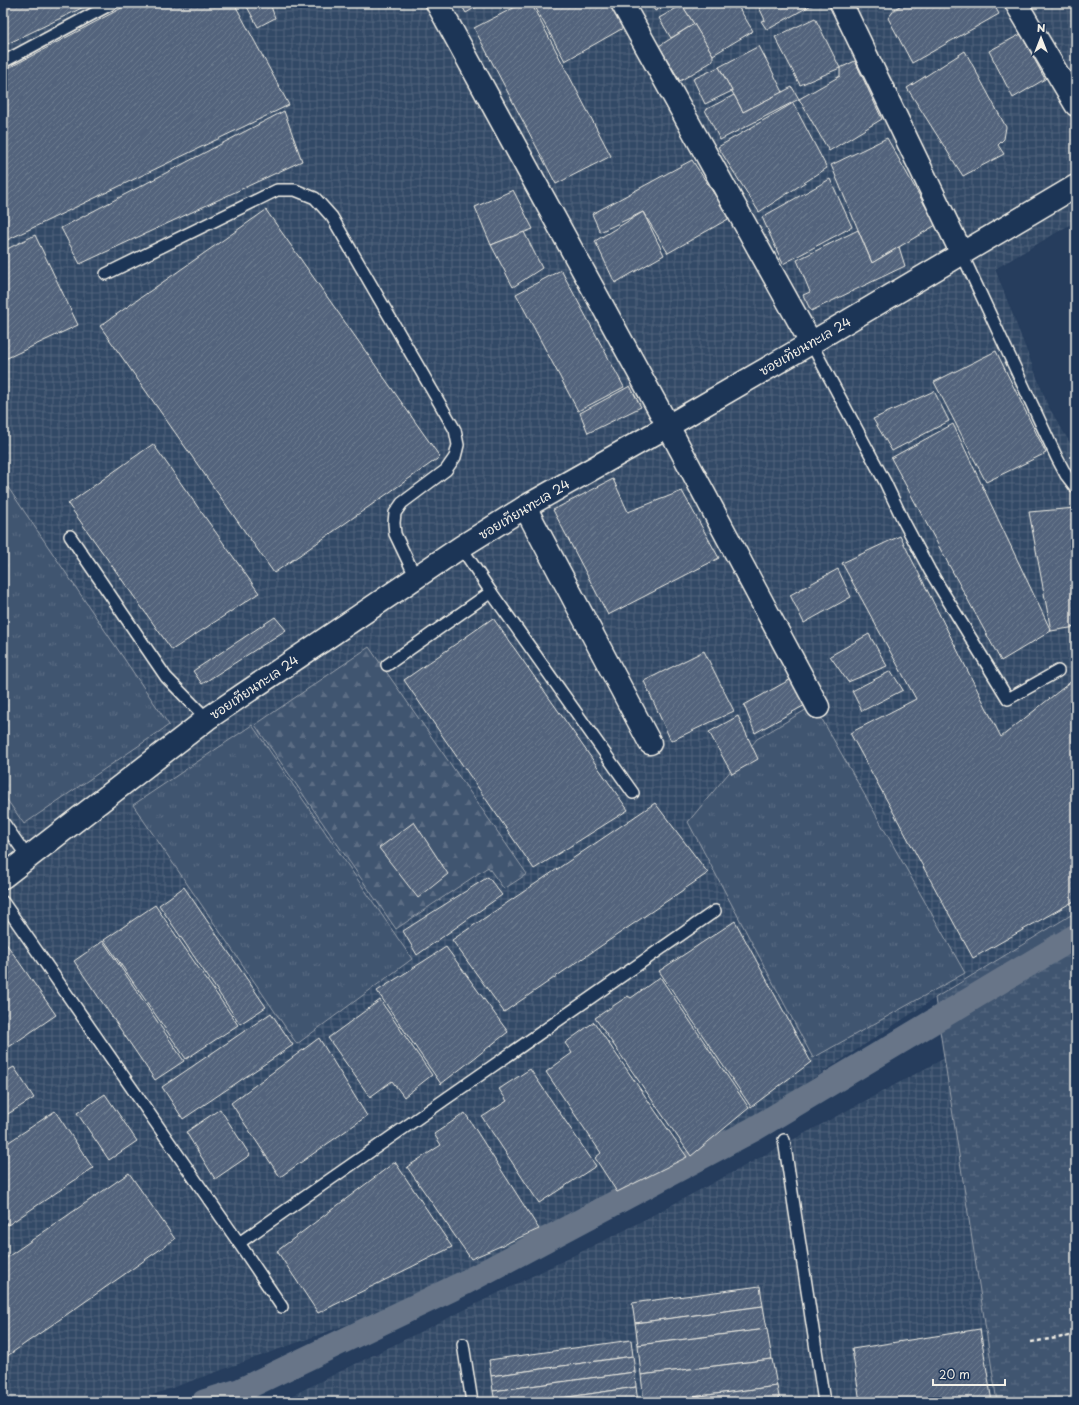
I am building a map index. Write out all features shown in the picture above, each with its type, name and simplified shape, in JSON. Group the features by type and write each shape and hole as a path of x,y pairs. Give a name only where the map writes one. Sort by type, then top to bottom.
{"street":[{"path":"437,3 668,426 818,707"},
{"path":"622,3 811,343"},
{"path":"841,3 962,254"},
{"path":"1016,3 1076,105"},
{"name":"ซอยเทียนทะเล 24","path":"3,877 207,718 461,547 525,507 811,343 1076,186"},
{"path":"525,507 650,743"}],"lane":[{"path":"3,62 113,3"},
{"path":"106,274 277,190 295,190 315,198 332,217 455,430 458,445 456,456 446,470 402,502 395,512 395,534 416,578"},
{"path":"962,254 1057,458 1066,475 1076,488"},
{"path":"811,343 885,482 930,571 1008,698 1058,671"},
{"path":"70,536 166,676 207,718"},
{"path":"461,547 633,793"},
{"path":"387,665 491,592"},
{"path":"3,822 28,858"},
{"path":"3,902 282,1307"},
{"path":"239,1243 715,911"},
{"path":"784,1140 824,1402"},
{"path":"463,1344 472,1402"}],"path":[{"path":"1031,1342 1076,1335"}],"shaded area":[{"path":"3,3 1076,3 1076,221 995,269 1048,406 1076,453 1076,912 935,998 734,1131 477,1268 357,1321 133,1402 3,1402"},
{"path":"971,1044 1016,1402 279,1402 627,1229"}],"green space":[{"path":"3,480 169,725 24,824 3,794"},
{"path":"369,647 527,874 504,889 488,867 396,929 255,725"},
{"path":"814,705 965,973 813,1058 688,822 757,739"},
{"path":"252,725 412,959 297,1044 133,805"},
{"path":"1076,912 1076,1402 997,1402 935,998"}],"building":[{"path":"3,3 92,3 3,46"},
{"path":"131,3 234,3 289,105 3,242 3,71"},
{"path":"245,3 270,3 275,18 258,27"},
{"path":"460,3 483,3 466,13"},
{"path":"523,3 531,3 611,156 556,184 474,28"},
{"path":"533,3 612,3 625,27 565,61"},
{"path":"650,3 670,3 655,11"},
{"path":"686,3 736,3 753,31 713,55 682,5"},
{"path":"757,3 815,3 767,30 761,21 765,20"},
{"path":"905,3 993,3 999,14 912,63 888,18 896,8"},
{"path":"682,5 694,24 671,38 659,18"},
{"path":"815,18 840,68 800,85 775,37"},
{"path":"694,24 713,55 713,61 680,81 659,46"},
{"path":"1021,34 1045,79 1013,98 989,51"},
{"path":"759,46 783,92 743,112 719,67"},
{"path":"965,51 1006,127 1004,139 998,145 1004,154 963,176 907,88"},
{"path":"855,61 882,119 829,151 799,99 840,76 840,68"},
{"path":"719,67 732,91 705,104 693,79"},
{"path":"792,87 799,99 720,140 705,110 734,95 743,112"},
{"path":"793,103 827,168 759,212 718,147"},
{"path":"284,111 302,161 80,264 61,228"},
{"path":"887,138 936,225 872,263 831,165"},
{"path":"692,160 730,218 668,253 643,212 600,232 592,214"},
{"path":"830,179 852,227 783,264 762,217"},
{"path":"513,190 533,229 491,245 475,207"},
{"path":"266,210 440,457 274,573 100,326"},
{"path":"643,212 664,255 615,283 595,241"},
{"path":"858,230 872,263 899,247 905,266 811,311 803,295 810,292 797,260"},
{"path":"524,232 542,268 513,287 491,245"},
{"path":"35,235 78,325 3,360 3,251"},
{"path":"561,270 624,387 578,411 516,294"},
{"path":"996,351 1046,453 986,482 934,382"},
{"path":"630,386 641,407 588,433 580,413"},
{"path":"934,391 949,421 892,451 873,419"},
{"path":"953,424 1051,631 1001,661 891,458"},
{"path":"153,444 259,593 172,650 68,504"},
{"path":"613,479 628,512 682,491 719,558 608,615 553,510"},
{"path":"1076,508 1076,627 1051,631 1029,512"},
{"path":"900,536 1001,737 1073,680 1076,686 1076,900 973,958 850,733 916,699 842,563"},
{"path":"838,569 851,597 804,623 790,595"},
{"path":"275,617 286,630 202,684 193,671"},
{"path":"493,618 628,810 534,869 404,680"},
{"path":"869,634 887,666 848,682 830,656"},
{"path":"704,651 734,711 671,741 644,681"},
{"path":"891,671 903,690 862,711 852,691"},
{"path":"793,678 814,700 755,733 744,705"},
{"path":"738,716 758,759 732,774 709,732"},
{"path":"655,803 708,873 504,1012 452,940"},
{"path":"414,822 448,874 418,898 379,848"},
{"path":"488,877 502,895 417,955 403,931"},
{"path":"184,887 266,1007 240,1024 159,905"},
{"path":"155,905 238,1025 186,1059 104,940"},
{"path":"735,921 811,1062 751,1107 659,971"},
{"path":"3,939 56,1015 3,1051"},
{"path":"103,941 184,1061 155,1080 74,961"},
{"path":"446,947 508,1032 441,1084 377,991"},
{"path":"660,977 749,1108 691,1156 595,1018 628,996 631,998"},
{"path":"380,1000 432,1075 404,1097 392,1081 370,1097 328,1038"},
{"path":"271,1013 293,1045 183,1119 162,1087"},
{"path":"594,1022 687,1157 617,1192 595,1158 601,1153 546,1072 572,1053 565,1043"},
{"path":"319,1038 367,1116 280,1177 231,1103"},
{"path":"14,1067 34,1098 3,1117 3,1073"},
{"path":"530,1069 596,1166 539,1203 482,1117 507,1101 499,1089"},
{"path":"105,1094 137,1141 109,1160 77,1113"},
{"path":"220,1109 250,1155 215,1179 186,1132"},
{"path":"55,1111 93,1168 8,1225 3,1218 3,1146"},
{"path":"465,1113 539,1229 471,1259 407,1167 441,1145 434,1134"},
{"path":"395,1162 452,1247 318,1313 277,1251"},
{"path":"129,1173 175,1239 3,1359 3,1260"},
{"path":"760,1286 763,1306 635,1323 632,1303"},
{"path":"763,1306 767,1329 638,1345 635,1323"},
{"path":"767,1329 772,1359 641,1375 638,1345"},
{"path":"980,1329 992,1402 860,1402 852,1349"},
{"path":"631,1340 633,1356 491,1376 489,1360"},
{"path":"633,1356 635,1372 493,1391 491,1376"},
{"path":"772,1359 777,1386 644,1402 641,1375"},
{"path":"635,1372 636,1387 535,1402 495,1402 493,1391"},
{"path":"777,1386 780,1402 654,1402"},
{"path":"636,1387 638,1402 535,1402"}],"waterway":[{"path":"204,1402 239,1391 464,1283 754,1129 1076,936"}]}
